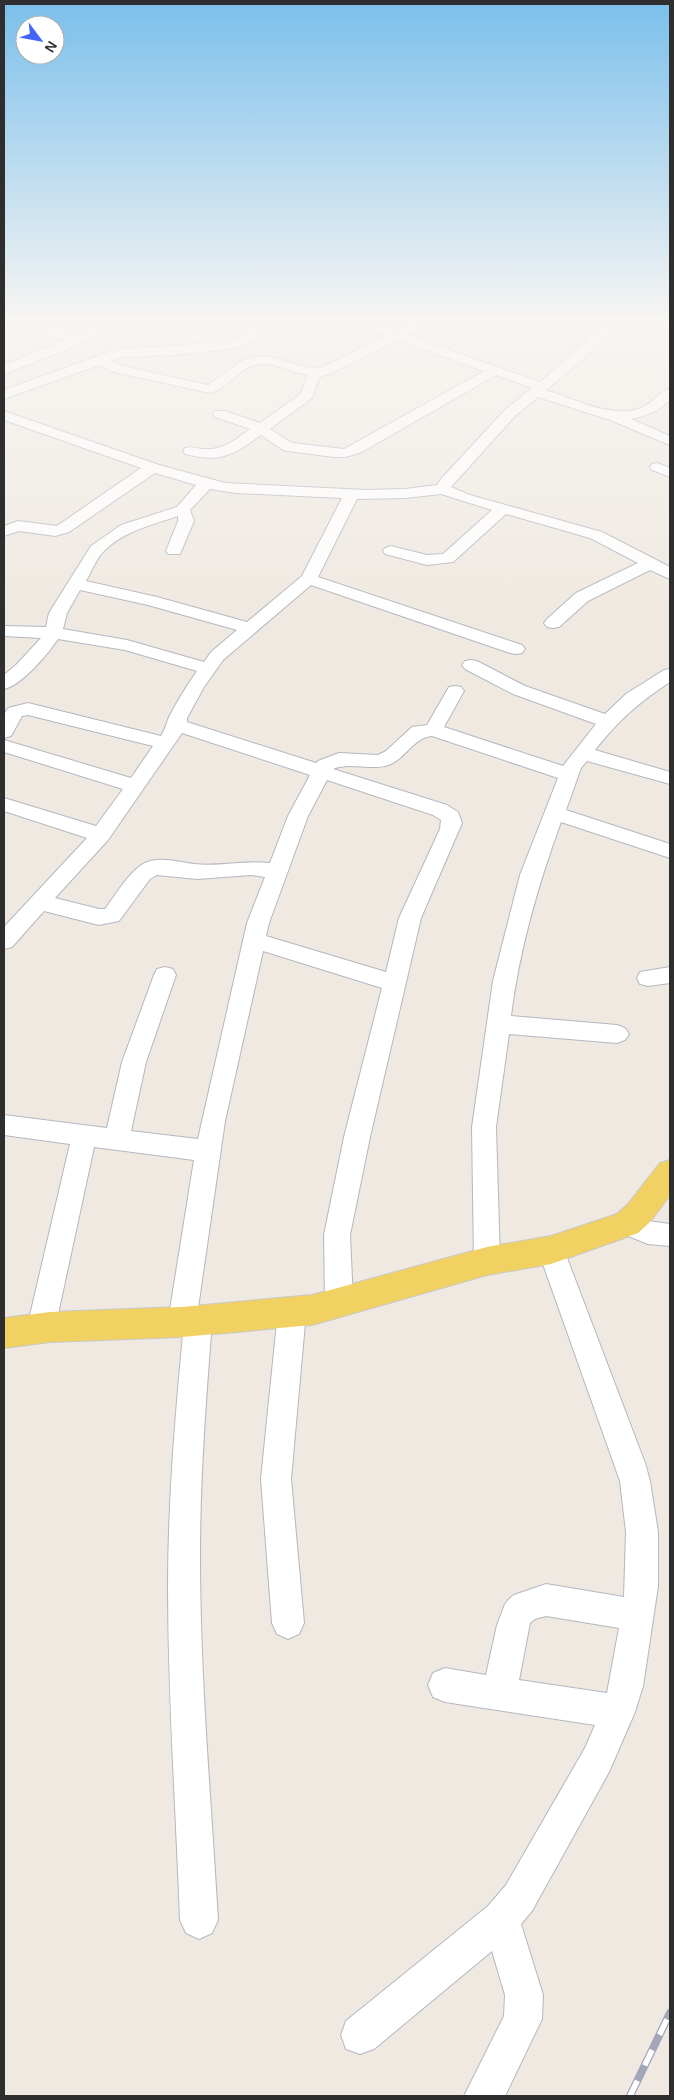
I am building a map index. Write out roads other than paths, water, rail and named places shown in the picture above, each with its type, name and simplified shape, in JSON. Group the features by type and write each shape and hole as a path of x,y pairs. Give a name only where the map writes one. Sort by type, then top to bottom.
{"main road":[{"path":"4,1333 41,1328 190,1321 312,1310 487,1261 551,1250 627,1224 639,1213 670,1172"}],"street":[{"path":"21,421 206,484 242,488 352,494 416,494 443,489 449,493 596,535 670,574"},
{"path":"239,421 261,429 288,446 345,453 355,450 405,421"},
{"path":"190,451 205,454 221,454 272,421"},
{"path":"443,489 446,482 503,421"},
{"path":"624,421 670,441"},
{"path":"4,531 18,526 55,531 63,529 153,467"},
{"path":"4,684 23,668 53,633 58,612 93,554 110,538 127,528 182,510 206,484"},
{"path":"4,941 100,835 172,734 194,687 207,668 226,646 309,579 352,494"},
{"path":"391,551 427,560 447,559 503,509"},
{"path":"174,551 186,521 182,510"},
{"path":"63,529 110,538"},
{"path":"552,623 582,597 651,563"},
{"path":"309,579 516,650"},
{"path":"75,584 150,601 249,628"},
{"path":"4,631 53,633 136,646 207,668"},
{"path":"471,664 519,690 608,722"},
{"path":"487,1261 484,1127 504,981 531,875 572,767 608,722 633,698 670,674"},
{"path":"433,730 455,691"},
{"path":"4,732 15,712 28,709 172,734 321,772 440,810 451,817 450,829 410,918 357,1137 337,1235 339,1302"},
{"path":"198,1920 193,1790 188,1740 184,1587 190,1321 213,1121 258,923 298,816 325,765 339,759 372,762 383,760 393,755 419,731 433,730 569,775"},
{"path":"4,746 135,786"},
{"path":"583,753 670,778"},
{"path":"4,804 100,835"},
{"path":"554,813 670,851"},
{"path":"39,902 99,917 111,916 143,874 152,868 160,867 197,872 250,868 276,871"},
{"path":"255,941 393,983"},
{"path":"118,1140 134,1062 165,975"},
{"path":"648,978 670,975"},
{"path":"498,1024 617,1034"},
{"path":"4,1125 209,1150"},
{"path":"41,1328 84,1135"},
{"path":"627,1224 645,1233 661,1236 670,1235"},
{"path":"360,2035 501,1919 518,1898 597,1760 618,1712 626,1686 642,1586 643,1550 635,1481 551,1250"},
{"path":"288,1623 276,1480 292,1312"},
{"path":"500,1694 514,1623 520,1610 533,1603 546,1600 637,1615"},
{"path":"446,1686 618,1712"},
{"path":"484,2096 523,2019 524,1995 501,1919"}],"railway":[{"path":"630,2096 670,2013"}]}
